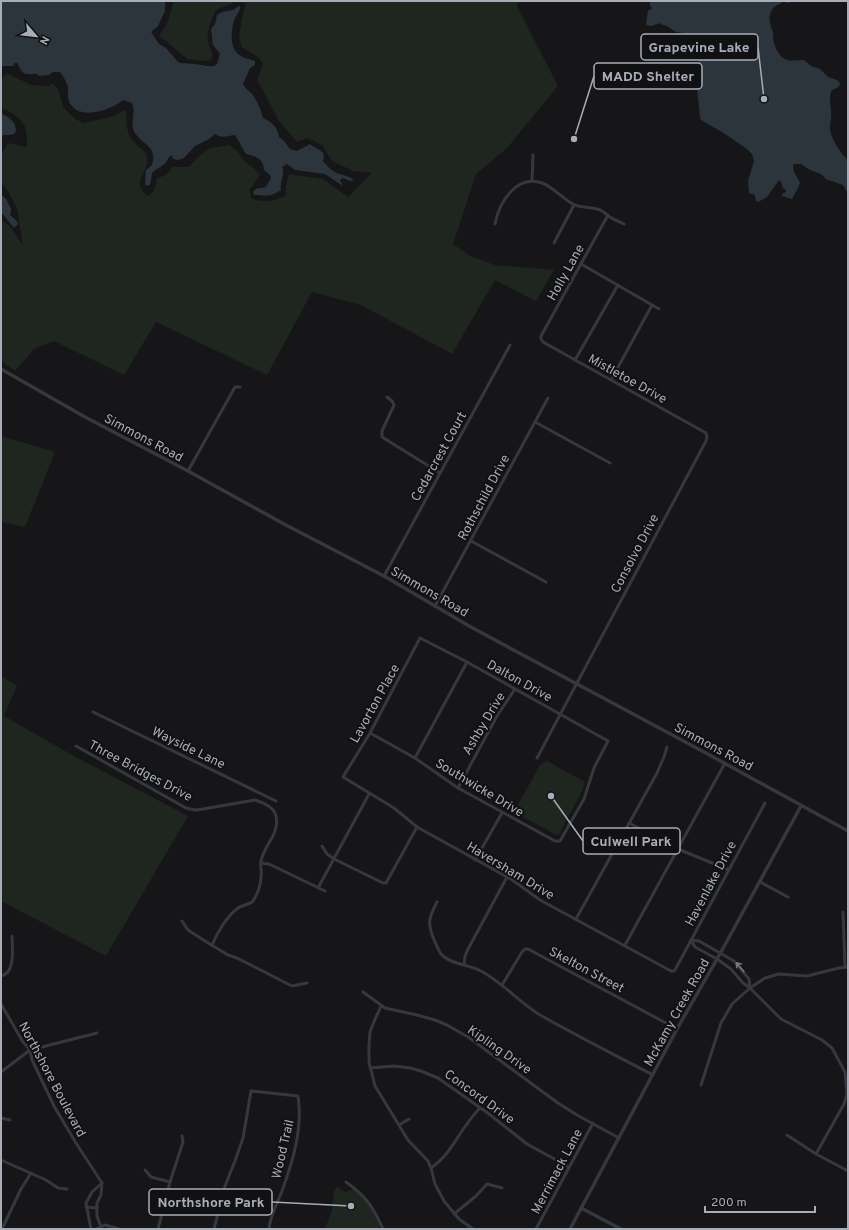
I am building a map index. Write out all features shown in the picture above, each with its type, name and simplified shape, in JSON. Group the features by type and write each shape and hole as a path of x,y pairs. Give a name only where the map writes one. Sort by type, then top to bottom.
{"street":[{"path":"532,181 533,155"},
{"path":"495,224 496,217 503,202 512,189 518,185 532,181 542,183 574,204 596,208 624,224"},
{"path":"554,243 574,204"},
{"name":"Holly Lane","path":"541,339 541,336 608,215"},
{"path":"581,264 659,308"},
{"path":"575,360 618,285"},
{"path":"611,380 652,304"},
{"name":"Mistletoe Drive","path":"541,339 543,342 706,433"},
{"name":"Cedarcrest Court","path":"384,576 510,345"},
{"name":"Simmons Road","path":"1,369 85,417 384,576 435,606 848,831"},
{"path":"188,471 234,387 240,387"},
{"path":"387,397 394,405 382,431 382,437 440,473"},
{"name":"Rothschild Drive","path":"435,606 548,398"},
{"path":"535,422 610,463"},
{"name":"Consolvo Drive","path":"537,758 706,442 706,433"},
{"path":"471,541 546,582"},
{"name":"Dalton Drive","path":"420,638 467,662 608,741 594,768 584,799 560,841"},
{"name":"Lavorton Place","path":"343,777 370,733 420,638"},
{"path":"415,758 467,662"},
{"name":"Ashby Drive","path":"458,788 497,716 515,689"},
{"name":"Wayside Lane","path":"93,712 276,801"},
{"name":"Southwicke Drive","path":"370,733 415,758 458,788 552,840 560,841"},
{"name":"Three Bridges Drive","path":"76,746 186,808 195,810 255,800 270,806 275,812 277,822 276,829 263,856 261,863 262,878 256,896 251,903 238,907 224,924 212,945"},
{"path":"576,920 657,773 667,747"},
{"path":"625,945 725,763"},
{"name":"Haversham Drive","path":"343,777 394,808 417,827 507,877 540,900 671,971 674,971"},
{"path":"318,888 369,794"},
{"name":"Havenlake Drive","path":"674,971 765,804"},
{"name":"McKamy Creek Road","path":"570,1229 677,1029 802,806"},
{"path":"475,860 502,813"},
{"path":"630,823 678,849 729,870"},
{"path":"322,846 327,854 334,859 383,883 386,883 417,827"},
{"path":"261,863 269,864 325,891"},
{"path":"464,965 467,951 507,877"},
{"path":"760,882 788,897"},
{"path":"437,902 432,910 429,925 442,956 481,971 502,985 539,1014 653,1075"},
{"path":"701,1085 721,1023 732,1004 750,988 765,978 779,974 807,976 846,967 843,912"},
{"path":"182,921 188,930 228,955 237,958 292,986 307,983"},
{"path":"1,976 6,975 11,965 12,936"},
{"path":"690,940 699,941 721,952 734,961 749,979 750,988"},
{"path":"690,940 695,947 717,959 731,969 743,984 750,988 782,1020 822,1040 832,1048 845,1072 847,1094 844,1104 816,1154"},
{"name":"Skelton Street","path":"502,985 524,949 528,949 677,1029"},
{"name":"Kipling Drive","path":"363,992 385,1008 417,1015 447,1025 468,1037 558,1103 619,1138"},
{"name":"Northshore Boulevard","path":"1,1004 23,1042 30,1050 32,1060 54,1106 102,1183"},
{"path":"381,1006 370,1032 370,1068 375,1086 408,1140 424,1157 431,1168 435,1184 444,1201 464,1224 473,1229"},
{"path":"1,1072 30,1050 97,1033"},
{"name":"Concord Drive","path":"370,1068 394,1066 421,1070 438,1078 527,1144 569,1167"},
{"name":"Wood Trail","path":"214,1229 225,1186 243,1138 251,1091 298,1096 300,1116 298,1134 286,1181 274,1209 269,1229"},
{"path":"431,1168 445,1156 480,1108"},
{"path":"1,1118 10,1120"},
{"path":"399,1124 409,1119"},
{"name":"Merrimack Lane","path":"536,1229 593,1123"},
{"path":"787,1135 816,1154 848,1171"},
{"path":"158,1229 170,1182 183,1142 182,1136"},
{"path":"1,1160 31,1173 58,1188 67,1190"},
{"path":"145,1170 151,1177 170,1182"},
{"path":"2,1229 31,1173"},
{"path":"346,1182 367,1199 383,1229"},
{"path":"91,1229 86,1203 92,1192 102,1183"},
{"path":"101,1227 97,1216 96,1203 101,1195 102,1183"},
{"path":"454,1214 476,1196 487,1184 502,1188"},
{"path":"86,1208 97,1208"},
{"path":"581,1208 621,1229"},
{"path":"96,1229 105,1225 119,1229"}],"shaded area":[{"path":"1,1 165,1 165,11 158,26 151,32 159,44 166,48 178,62 207,66 214,66 217,64 220,54 213,45 211,29 215,24 217,15 222,12 233,10 239,6 240,10 235,18 233,27 232,42 235,51 238,54 255,61 255,65 250,68 243,84 256,99 263,118 274,125 279,137 290,149 297,151 310,144 324,154 323,162 332,170 353,180 350,181 343,178 341,179 340,180 343,186 325,174 295,170 287,164 282,167 283,174 281,190 266,196 254,195 253,193 258,188 266,187 271,178 270,175 264,170 263,163 256,157 246,154 235,135 223,137 215,134 209,139 195,146 184,158 178,160 173,159 172,155 170,156 165,164 152,173 149,186 145,185 146,170 152,165 153,153 134,131 132,103 123,100 105,110 90,113 83,112 77,110 70,104 67,84 60,72 53,72 49,75 39,76 37,74 24,73 17,63 13,66 1,66"},
{"path":"173,1 519,1 517,6 558,86 507,148 476,174 453,244 470,256 495,265 554,270 536,301 495,280 452,354 361,305 312,292 267,375 156,322 124,375 54,341 34,349 15,371 1,361 1,220 10,226 23,246 17,209 9,193 1,182 1,155 8,143 27,147 27,137 24,124 12,113 1,109 1,79 7,73 31,85 49,86 53,83 59,91 63,107 75,119 84,123 111,117 126,110 129,135 142,149 147,158 146,168 141,178 140,187 149,196 155,189 157,178 166,174 172,167 189,167 200,155 211,148 229,145 238,152 245,162 254,168 260,175 249,190 252,199 257,200 273,200 286,195 286,186 289,174 323,179 348,197 372,173 353,171 332,161 322,145 307,138 297,142 279,121 257,80 263,64 259,58 242,47 239,38 246,3 235,2 216,10 208,32 208,43 213,54 211,60 200,61 187,59 159,36 167,24"},
{"path":"650,1 792,1 789,3 783,2 776,6 770,14 773,39 777,51 783,58 790,60 804,60 811,66 820,69 828,77 837,80 840,83 839,87 832,90 830,95 830,131 836,145 848,160 848,193 843,185 827,180 821,174 810,170 801,164 794,164 794,172 800,183 792,199 782,196 786,190 783,188 779,180 767,197 758,202 755,199 755,195 749,193 748,181 754,161 752,154 722,132 701,120 697,87 691,77 698,65 699,54 687,36 683,33 676,32 660,23 651,26 646,25 648,10 651,10 652,7 650,6"},
{"path":"1,113 13,122 16,128 14,134 1,136"},
{"path":"1,195 6,199 11,209 10,215 17,221 18,224 14,228 1,212"},
{"path":"1,436 55,452 25,527 1,522"},
{"path":"1,676 17,686 4,716 72,755 188,816 106,956 1,901"},
{"path":"547,761 585,782 581,793 558,836 514,812 540,765"},
{"path":"338,1186 341,1190 346,1192 353,1189 355,1190 363,1198 375,1216 380,1227 377,1229 325,1229 332,1210 334,1191"}],"place":[{"name":"Grapevine Lake","path":"764,99"},
{"name":"MADD Shelter","path":"574,139"},
{"name":"Culwell Park","path":"551,796"},
{"name":"Northshore Park","path":"351,1206"}]}
